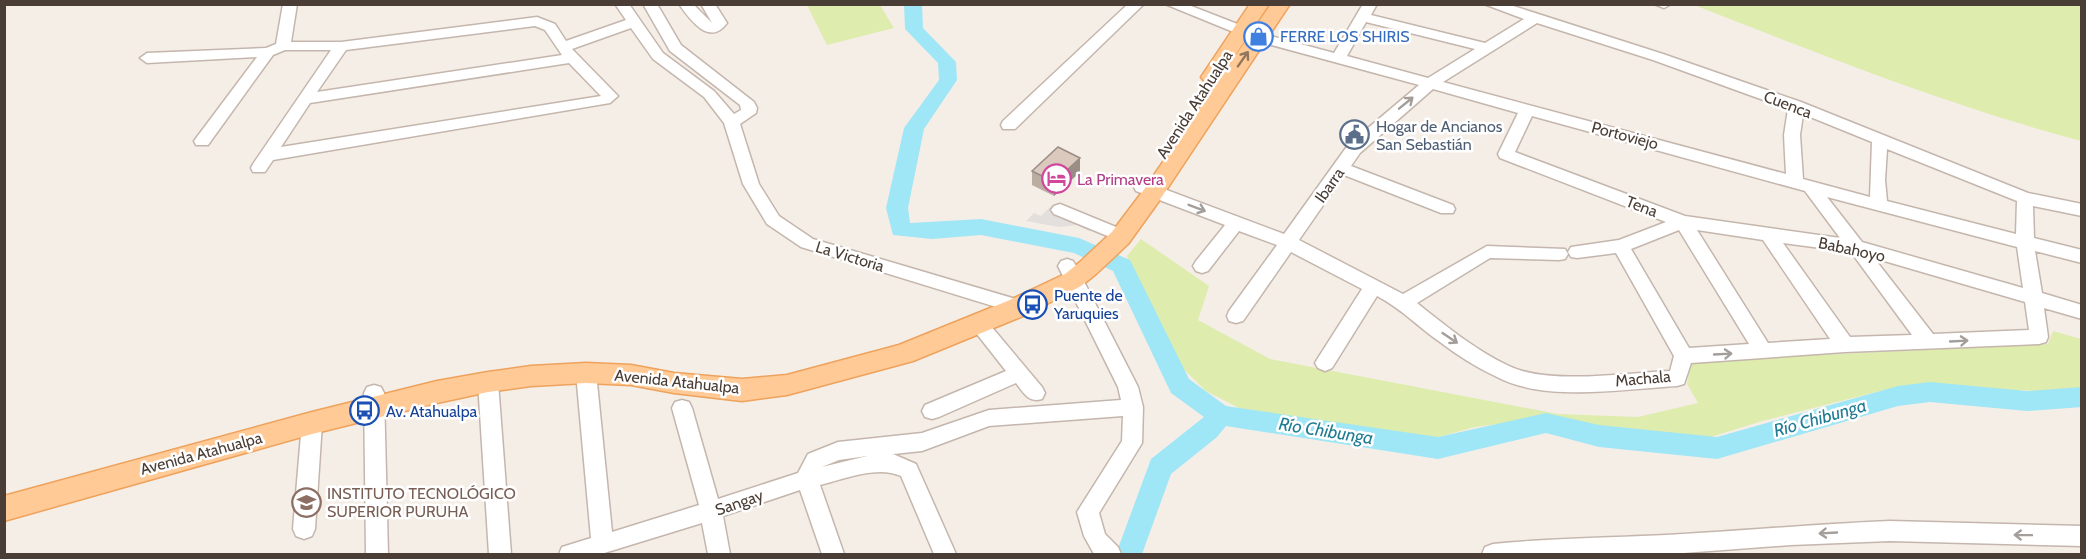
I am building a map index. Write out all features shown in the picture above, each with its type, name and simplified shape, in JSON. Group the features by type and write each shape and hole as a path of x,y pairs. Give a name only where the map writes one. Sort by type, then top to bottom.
{"main road":[{"name":"Avenida Atahualpa","path":"1250,34 1260,4"},
{"name":"Avenida Atahualpa","path":"4,493 312,423 437,377 532,360 588,357 635,359 677,368 742,373 784,369 897,340 1007,303 1077,268 1113,234 1148,189 1250,34 1281,4"},
{"name":"Avenida Atahualpa","path":"4,509 147,460 374,401 488,382 531,376 586,373 631,375 674,383 742,390 787,385 904,354 978,324 1007,303"}],"street":[{"path":"284,46 290,4"},
{"name":"La Victoria","path":"622,4 658,56 710,94 732,122 751,184 773,220 807,243 1007,303"},
{"path":"650,4 675,48 746,102 749,108 748,113 732,122"},
{"path":"686,4 702,24 708,28 716,28 720,23 708,4"},
{"path":"1009,125 1137,4"},
{"name":"Portoviejo","path":"1172,4 1250,34 1338,59 1879,205 2082,257"},
{"name":"Cuenca","path":"1491,4 1658,57 1796,106 2025,198 2082,210"},
{"path":"1338,59 1366,11 1487,48"},
{"name":"Ibarra","path":"1236,316 1354,149 1430,84 1535,18"},
{"path":"147,58 268,52 284,46 341,46 537,21 550,27 567,53 610,96 609,99 264,162 341,46"},
{"path":"307,99 567,53 634,22"},
{"path":"202,141 268,52"},
{"path":"1796,106 1792,135 1803,184 1858,247 1929,343"},
{"name":"Tena","path":"1528,109 1506,154 1683,222"},
{"path":"1879,205 1877,180 1880,140"},
{"path":"1341,168 1447,209"},
{"name":"Machala","path":"1148,189 1288,243 1404,302 1446,336 1503,372 1522,378 1558,384 1677,378 1684,356 1845,345 1929,343 2038,336 2025,242 2025,198"},
{"path":"1060,210 1113,234"},
{"path":"1683,222 1764,352"},
{"name":"Babahoyo","path":"1404,302 1487,252 1568,253 1621,246 1683,222 1858,247 2082,312"},
{"path":"1202,266 1236,223"},
{"path":"1768,234 1845,345"},
{"path":"1621,246 1684,356"},
{"path":"1077,268 1128,387 1133,407 1132,443 1088,512 1092,533 1108,554"},
{"path":"1324,363 1373,287"},
{"path":"978,324 1035,393"},
{"path":"586,373 602,544"},
{"path":"933,411 1018,374"},
{"path":"488,382 500,555"},
{"path":"374,401 377,555"},
{"path":"833,555 807,479 809,468 815,460 838,452 922,442 989,418 1133,407"},
{"path":"682,408 711,512 719,555"},
{"path":"304,529 312,423"},
{"name":"Sangay","path":"570,555 711,512 807,479 873,464 893,463 909,470 945,555"},
{"path":"1493,555 1546,548 1666,545 1791,535 1890,531 2082,536"}],"green space":[{"path":"807,5 880,5 894,28 827,45"},
{"path":"1694,5 2081,5 2081,141 1934,96"},
{"path":"1141,239 1209,286 1198,320 1270,359 1558,414 1638,417 1698,403 1687,384 1692,361 2048,344 2053,331 2081,339 2081,388 2037,391 1945,387 1884,390 1762,421 1698,441 1514,422 1475,427 1427,440 1239,408 1206,391 1171,357 1145,304 1127,256"}],"shaded area":[{"path":"1052,205 1095,225 1089,231 1077,225 1059,227 1026,221 1034,213 1041,216"}],"building":[{"path":"1058,147 1080,158 1054,182 1032,171"}],"waterway":[{"name":"Río Chibunga","path":"913,4 914,29 947,62 948,80 914,128 897,208 901,230 932,231 981,227 1079,246 1122,266 1180,386 1220,415"},
{"name":"Río Chibunga","path":"1220,415 1438,448 1546,423 1599,436 1717,448 1898,396 1930,392 2027,401 2082,397"},
{"path":"1129,554 1160,467 1208,430 1220,415"}],"place":[{"name":"FERRE LOS SHIRIS","path":"1259,36"},
{"name":"Hogar de Ancianos San Sebastián","path":"1355,135"},
{"name":"La Primavera","path":"1056,179"},
{"name":"Puente de Yaruquies","path":"1033,304"},
{"name":"Av. Atahualpa","path":"365,411"},
{"name":"INSTITUTO TECNOLÓGICO SUPERIOR PURUHA","path":"306,502"}]}
